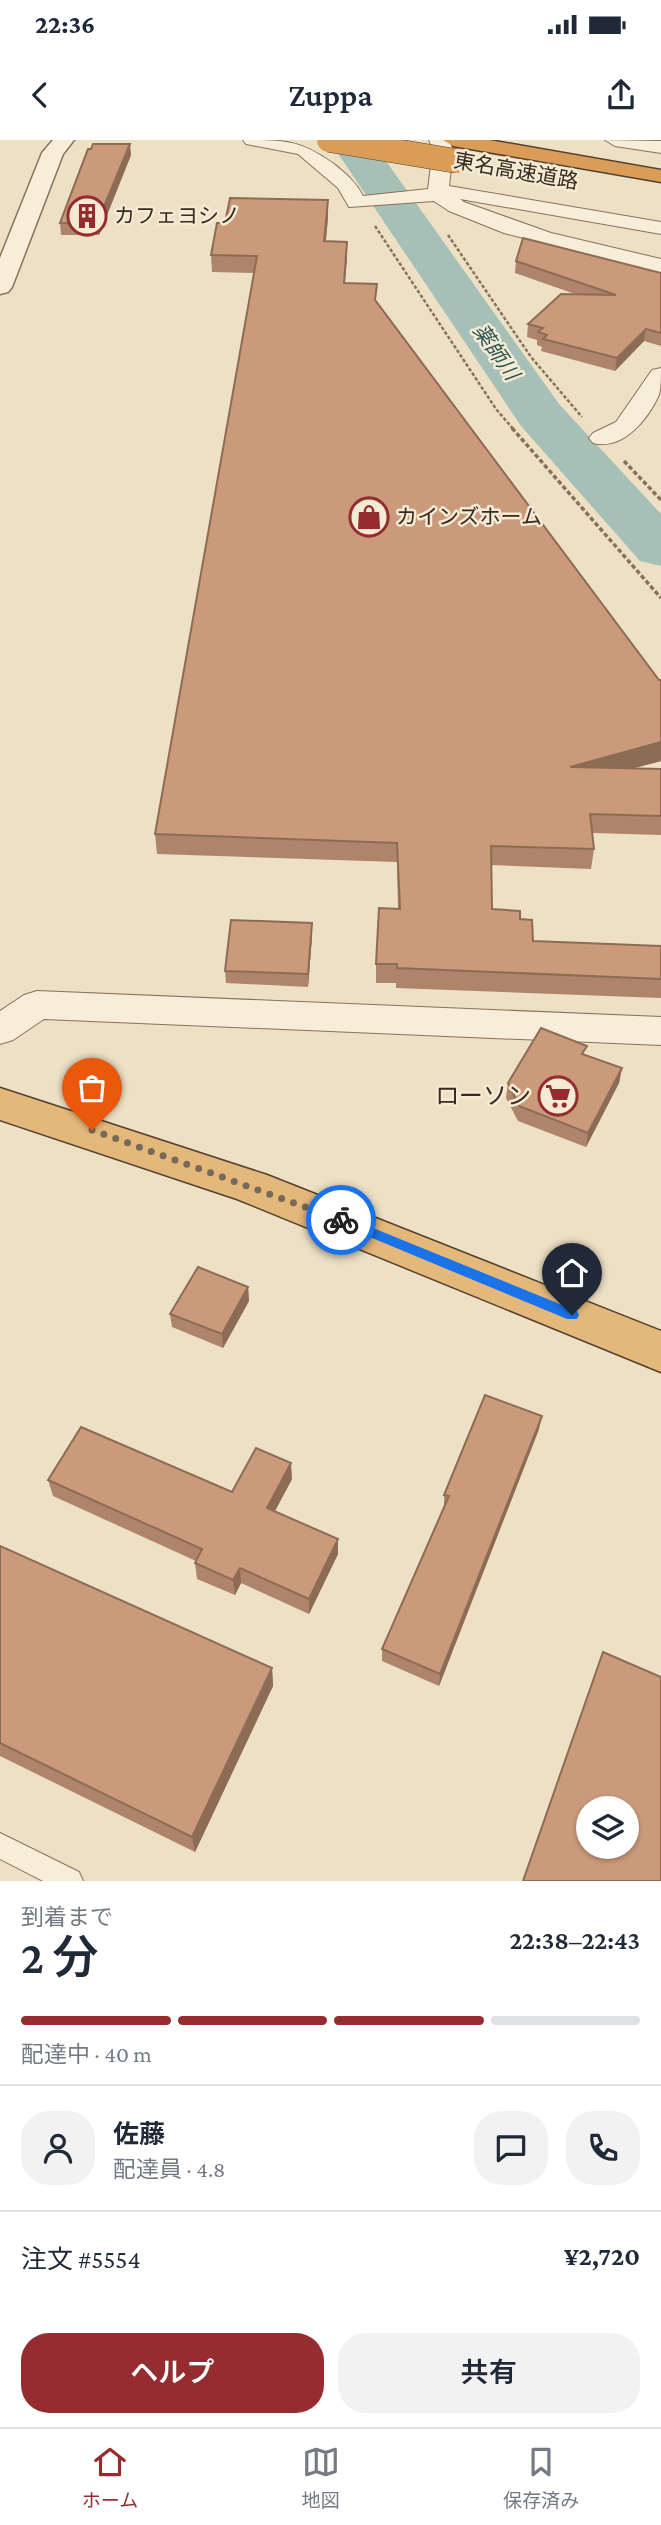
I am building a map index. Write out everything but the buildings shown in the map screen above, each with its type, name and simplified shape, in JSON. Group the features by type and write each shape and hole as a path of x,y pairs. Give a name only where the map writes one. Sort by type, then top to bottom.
{"highway":[{"name":"東名高速道路","path":"329,140 454,147 661,177"},
{"name":"東名高速道路","path":"454,147 661,196"},
{"path":"0,1104 92,1130 313,1209 661,1352"}],"street":[{"path":"0,287 53,153 64,140"},
{"path":"253,140 304,149 347,185 362,203 456,192 661,228"},
{"path":"426,196 443,150 439,140"},
{"path":"615,140 661,147"},
{"path":"426,196 509,227 661,266"},
{"path":"602,438 625,427 661,375"},
{"path":"0,1030 37,1005 661,1031"}],"lane":[{"path":"0,1846 70,1881"}],"path":[{"path":"426,196 531,357 661,500"},
{"path":"362,203 496,409 661,598"}],"waterway":[{"name":"薬師川","path":"350,140 540,415 661,549"}],"way so far":[{"path":"92,1130 341,1220"}],"place":[{"name":"カフェヨシノ","path":"87,216"},
{"name":"カインズホーム","path":"369,517"},
{"name":"ローソン","path":"558,1096"}],"route":[{"path":"341,1220 572,1315"}]}
